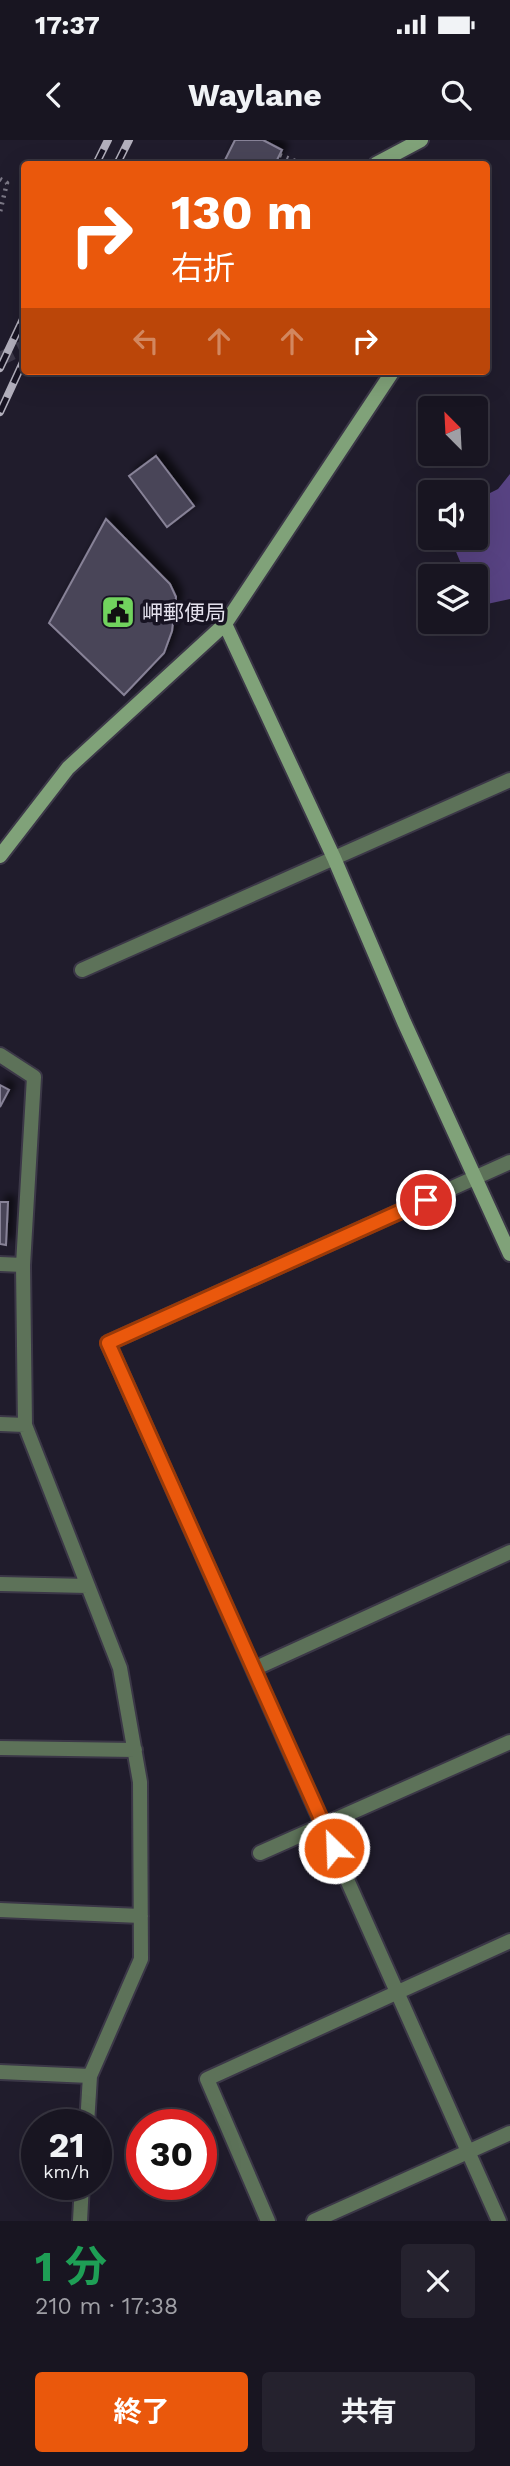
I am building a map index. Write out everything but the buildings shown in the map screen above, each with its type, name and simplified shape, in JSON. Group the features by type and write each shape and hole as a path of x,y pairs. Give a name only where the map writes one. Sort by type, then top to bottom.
{"street":[{"path":"382,161 421,140"},
{"path":"0,856 68,768 225,624 390,375"},
{"path":"225,624 334,858 510,1254"},
{"path":"82,970 510,780"},
{"path":"0,1055 34,1077 23,1265 25,1425 120,1668 141,1782 141,1959 90,2076 88,2109"},
{"path":"499,2221 108,1343 510,1162"},
{"path":"0,1264 23,1265"},
{"path":"0,1424 25,1425"},
{"path":"254,1669 510,1552"},
{"path":"0,1584 88,1586"},
{"path":"260,1853 510,1742"},
{"path":"0,1748 135,1751"},
{"path":"0,1910 141,1916"},
{"path":"268,2221 207,2079 510,1941"},
{"path":"0,2072 90,2076"},
{"path":"314,2221 510,2133"},
{"path":"80,2221 81,2200"}],"path":[{"path":"280,155 295,161"},
{"path":"0,179 7,183 0,212"}],"shaded area":[{"path":"510,474 510,599 488,604 488,564 461,564 455,550 488,550 488,494 498,489"}],"tunnel":[{"path":"0,359 21,348"}],"railway":[{"path":"98,161 108,140"},
{"path":"118,161 129,140"},
{"path":"0,368 21,323"},
{"path":"0,412 21,366"}],"place":[{"name":"岬郵便局","path":"118,612"}],"route":[{"path":"334,1848 108,1343 426,1200"}]}
